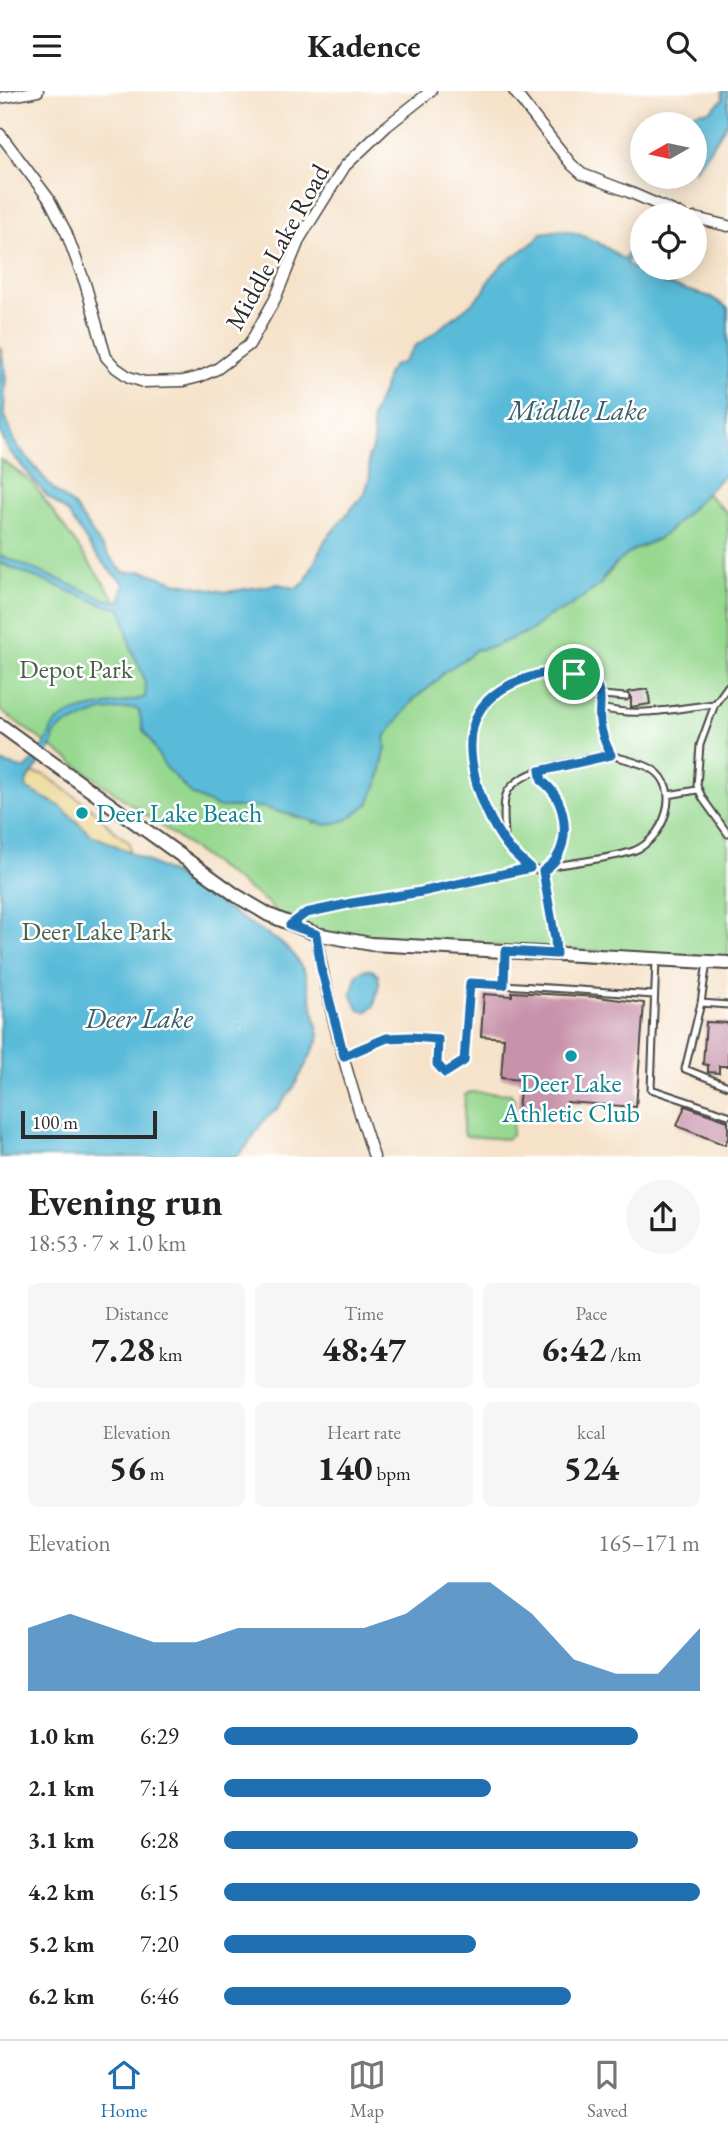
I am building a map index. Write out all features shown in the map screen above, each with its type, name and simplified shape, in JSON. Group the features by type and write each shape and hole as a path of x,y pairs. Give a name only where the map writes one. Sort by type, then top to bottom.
{"street":[{"path":"0,99 38,91"},
{"name":"Middle Lake Road","path":"0,134 49,199 66,232 85,283 106,357 116,369 129,377 144,381 183,381 216,369 249,345 275,299 300,238 345,166 387,126 431,91"},
{"path":"513,91 570,164 582,174 653,203"},
{"path":"707,221 728,226"},
{"path":"0,725 237,896 290,925 316,934 371,944 728,963"},
{"path":"316,934 321,968 374,1157"}],"lane":[{"path":"530,868 505,841 479,792 471,763 471,734 481,708 498,692 521,679 548,672 574,674 595,682 602,695 599,720 604,743 611,755"},
{"path":"728,686 715,703 700,745 697,790 728,834"},
{"path":"602,695 626,697"},
{"path":"601,708 618,712 645,712 715,703"},
{"path":"290,925 306,913 352,903 530,868 546,869 635,851 651,840 661,823 669,803 668,787 653,769 611,755 527,775 513,783 506,795 505,841"},
{"path":"540,771 542,781 552,788 563,810 564,835 556,860 546,869"},
{"path":"668,795 697,790"},
{"path":"546,869 556,954"},
{"path":"504,985 505,951"},
{"path":"656,959 651,1089 728,1115"},
{"path":"707,962 701,1003 685,1069 728,1086"},
{"path":"344,1056 387,1038 438,1039 437,1064 445,1073 464,1061 470,983 654,995"},
{"path":"701,1003 728,1005"}],"green space":[{"name":"Depot Park","path":"0,459 32,482 115,599 314,823 368,804 378,783 387,733 414,699 443,673 475,650 492,647 530,631 550,615 564,610 597,587 618,562 633,550 660,538 706,493 728,514 728,958 389,941 318,930 278,914 268,903 0,710"},
{"path":"470,1092 511,1094 514,1099 512,1135 507,1139 466,1136 463,1132 465,1095"}],"sand":[{"name":"Deer Lake Beach","path":"33,773 45,775 95,811 129,842 130,849 128,851 91,835 60,806 26,789 26,782"}],"water":[{"path":"722,91 728,91 728,119 707,154 706,112 723,99"},
{"name":"Middle Lake","path":"563,230 579,235 595,241 623,260 630,250 630,258 626,263 630,266 630,280 656,280 711,297 728,308 728,471 671,529 660,538 633,550 618,562 601,584 569,607 550,615 530,631 492,647 475,650 443,673 414,699 385,737 386,747 378,783 368,804 347,820 327,825 261,807 217,807 192,795 163,764 143,730 139,711 134,708 102,711 63,726 54,735 52,746 26,782 27,789 60,806 91,835 196,886 222,906 280,942 293,954 305,973 319,1035 294,1087 236,1157 0,1157 0,762 26,769 42,749 54,725 65,717 87,709 145,697 146,690 121,609 101,604 0,563 0,555 105,599 120,602 124,583 93,551 67,512 47,496 7,448 0,431 0,346 6,375 4,412 15,443 54,490 74,506 119,568 126,573 143,571 175,582 226,592 279,584 299,587 305,582 325,540 365,493 370,476 368,458 374,445 372,417 387,374 393,366 404,362 415,346 483,293 489,280 502,265 534,242 541,233"},
{"path":"366,969 378,975 379,984 374,1006 366,1012 359,1010 351,994 357,974"}],"building":[{"path":"648,689 650,704 631,707 628,692"},
{"name":"Deer Lake Athletic Club","path":"512,992 598,997 644,1003 636,1107 567,1102 566,1115 518,1111 521,1080 501,1078 504,1038 481,1036 484,994 512,996"},
{"path":"706,1022 728,1023 728,1066 719,1066 719,1073 708,1072 708,1065 703,1064"},
{"path":"685,1106 728,1121 728,1138 725,1145 677,1126"}],"place":[{"name":"Deer Lake Beach","path":"82,813"},
{"name":"Deer Lake Athletic Club","path":"571,1056"}],"route":[{"path":"548,672 574,674 595,682 602,695 599,720 604,743 611,755 540,771 542,781 552,788 563,810 564,835 556,860 543,871 556,954 505,951 504,985 470,983 464,1061 445,1073 437,1064 438,1039 387,1038 344,1056 321,968 316,934 290,925 306,913 530,868 509,848 479,792 471,763 471,734 481,708 498,692 521,679 548,672"}],"park label":[{"name":"Deer Lake Park","path":"97,931"}],"water label":[{"name":"Deer Lake","path":"139,1018"}]}
